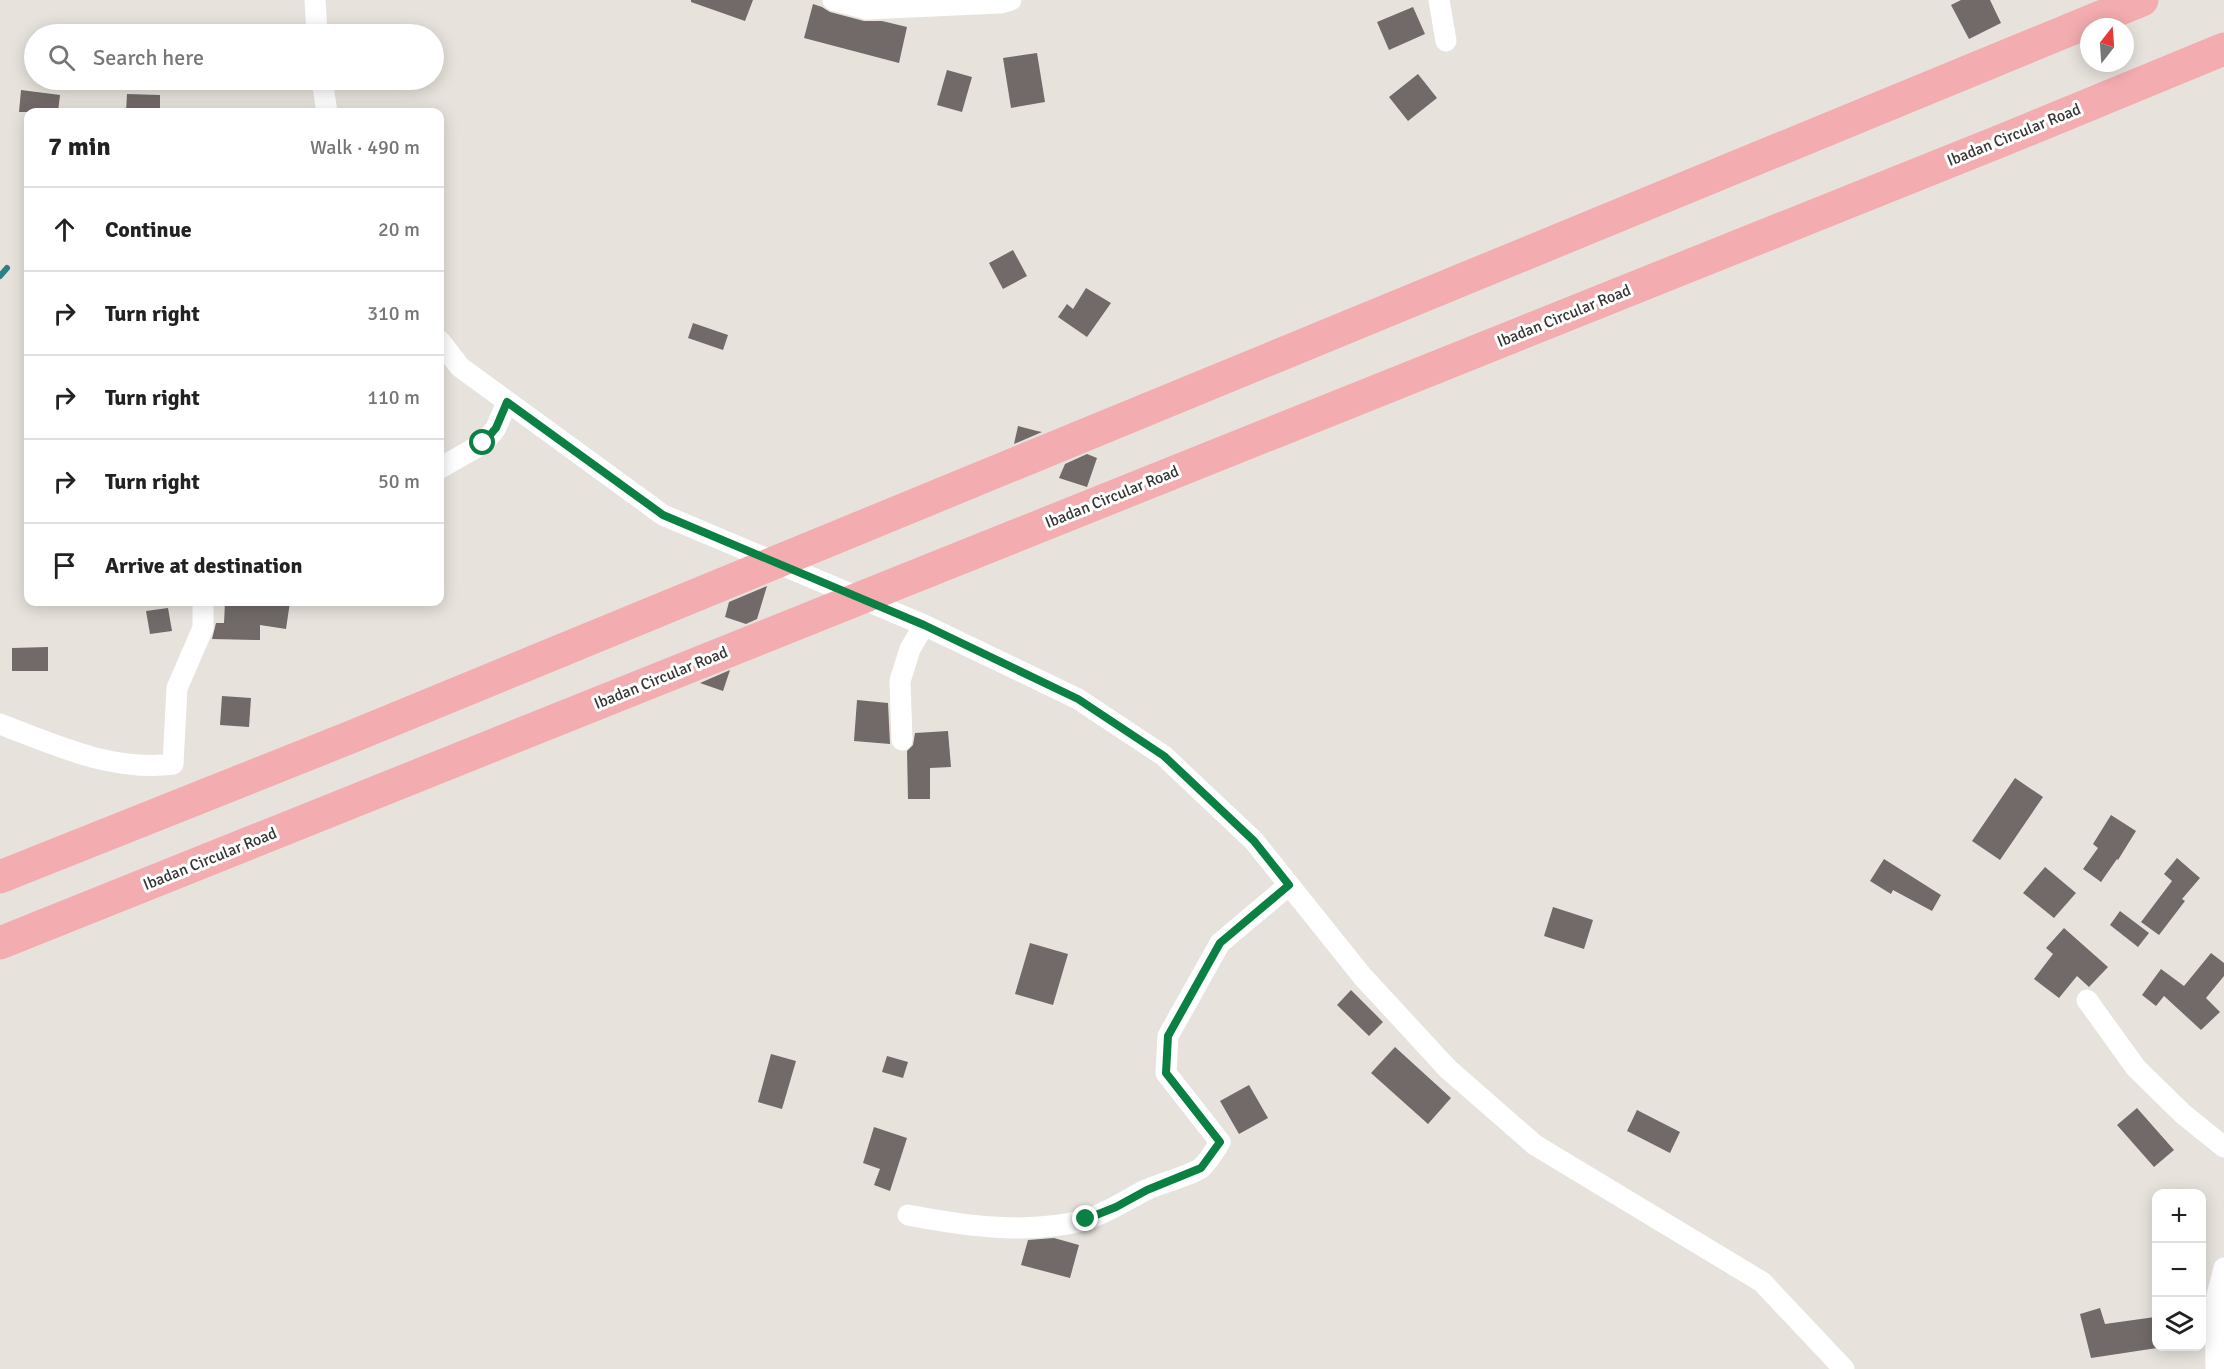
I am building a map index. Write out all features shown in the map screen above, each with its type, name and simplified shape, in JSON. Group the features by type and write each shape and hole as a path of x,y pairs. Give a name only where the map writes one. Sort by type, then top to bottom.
{"highway":[{"path":"0,877 362,733 2142,0"},
{"name":"Ibadan Circular Road","path":"0,943 2224,49"}],"street":[{"path":"315,0 316,24"},
{"path":"833,0 867,9 1000,3 1011,0"},
{"path":"1438,0 1446,41"},
{"path":"324,90 326,108"},
{"path":"444,346 460,366 663,515 924,625 1078,699 1164,756 1254,841 1363,976 1448,1069 1535,1145 1762,1282 1844,1369"},
{"path":"444,466 483,443 496,428 507,402"},
{"path":"0,724 95,759 151,767 173,764 177,687 203,628 203,606"},
{"path":"902,740 900,681 910,650 924,625"},
{"path":"908,1215 933,1220 999,1226 1050,1227 1086,1219 1201,1168 1220,1142 1166,1073 1168,1036 1220,943 1289,885"},
{"path":"2087,1000 2136,1068 2183,1113 2224,1147"},
{"path":"2216,1369 2215,1303 2224,1268"}],"building":[{"path":"691,0 753,0 745,21 691,2"},
{"path":"1961,0 1990,0 2001,23 1969,39 1951,5"},
{"path":"813,4 830,12 864,21 882,21 907,27 899,63 804,38"},
{"path":"1413,7 1425,34 1389,50 1377,22"},
{"path":"1037,53 1045,102 1011,108 1003,58"},
{"path":"947,70 972,77 962,112 937,105"},
{"path":"1418,74 1437,98 1408,121 1389,97"},
{"path":"21,90 60,95 58,108 24,108 24,112 19,112"},
{"path":"127,94 160,95 160,108 126,108"},
{"path":"1013,250 1027,276 1003,289 989,263"},
{"path":"1086,288 1111,303 1087,337 1058,317 1067,304 1073,309"},
{"path":"693,323 728,335 723,350 688,338"},
{"path":"1018,426 1037,431 1042,432 1014,444"},
{"path":"1087,454 1097,458 1087,487 1059,478 1065,464"},
{"path":"767,586 757,619 746,624 725,617 729,602"},
{"path":"225,606 289,606 286,629 260,625 260,640 212,639 216,623 224,623"},
{"path":"168,608 172,631 150,634 146,611"},
{"path":"48,647 48,671 12,671 12,648"},
{"path":"730,670 723,691 700,683"},
{"path":"222,696 251,698 249,727 220,725"},
{"path":"857,700 888,703 890,744 854,741"},
{"path":"948,731 951,767 930,768 930,799 908,799 907,751 913,745 915,733"},
{"path":"2015,778 2043,797 2000,860 1972,841"},
{"path":"2111,815 2136,831 2101,882 2083,869 2098,848 2093,844"},
{"path":"2177,858 2200,878 2182,899 2185,901 2159,935 2141,922 2172,881 2164,874"},
{"path":"1884,859 1941,895 1932,911 1893,890 1891,894 1870,881"},
{"path":"2045,867 2076,893 2054,918 2023,893"},
{"path":"1553,907 1593,920 1584,949 1544,936"},
{"path":"2120,911 2149,933 2138,947 2110,925"},
{"path":"2064,928 2108,967 2089,987 2077,976 2059,998 2034,979 2053,954 2046,948"},
{"path":"1030,943 1068,954 1053,1005 1015,994"},
{"path":"2211,953 2224,963 2224,976 2206,998 2220,1012 2201,1030 2164,996 2156,1006 2142,995 2161,969 2184,986"},
{"path":"1351,990 1383,1022 1369,1036 1337,1005"},
{"path":"1395,1047 1451,1098 1428,1124 1371,1073"},
{"path":"771,1054 796,1061 782,1109 758,1102"},
{"path":"887,1056 908,1062 903,1078 882,1072"},
{"path":"1249,1085 1268,1118 1239,1134 1220,1101"},
{"path":"2137,1108 2174,1150 2154,1167 2117,1125"},
{"path":"1637,1110 1680,1132 1670,1153 1627,1131"},
{"path":"874,1127 907,1138 890,1191 874,1185 880,1169 863,1163"},
{"path":"1054,1238 1079,1245 1070,1278 1021,1265 1028,1240"},
{"path":"2100,1308 2105,1324 2152,1317 2152,1349 2091,1358 2080,1314"}],"waterway":[{"path":"0,276 7,268"}],"route":[{"path":"483,443 496,428 507,402 663,515 924,625 1078,699 1164,756 1254,841 1289,885 1220,943 1168,1036 1166,1073 1220,1142 1201,1168 1086,1219"}]}
